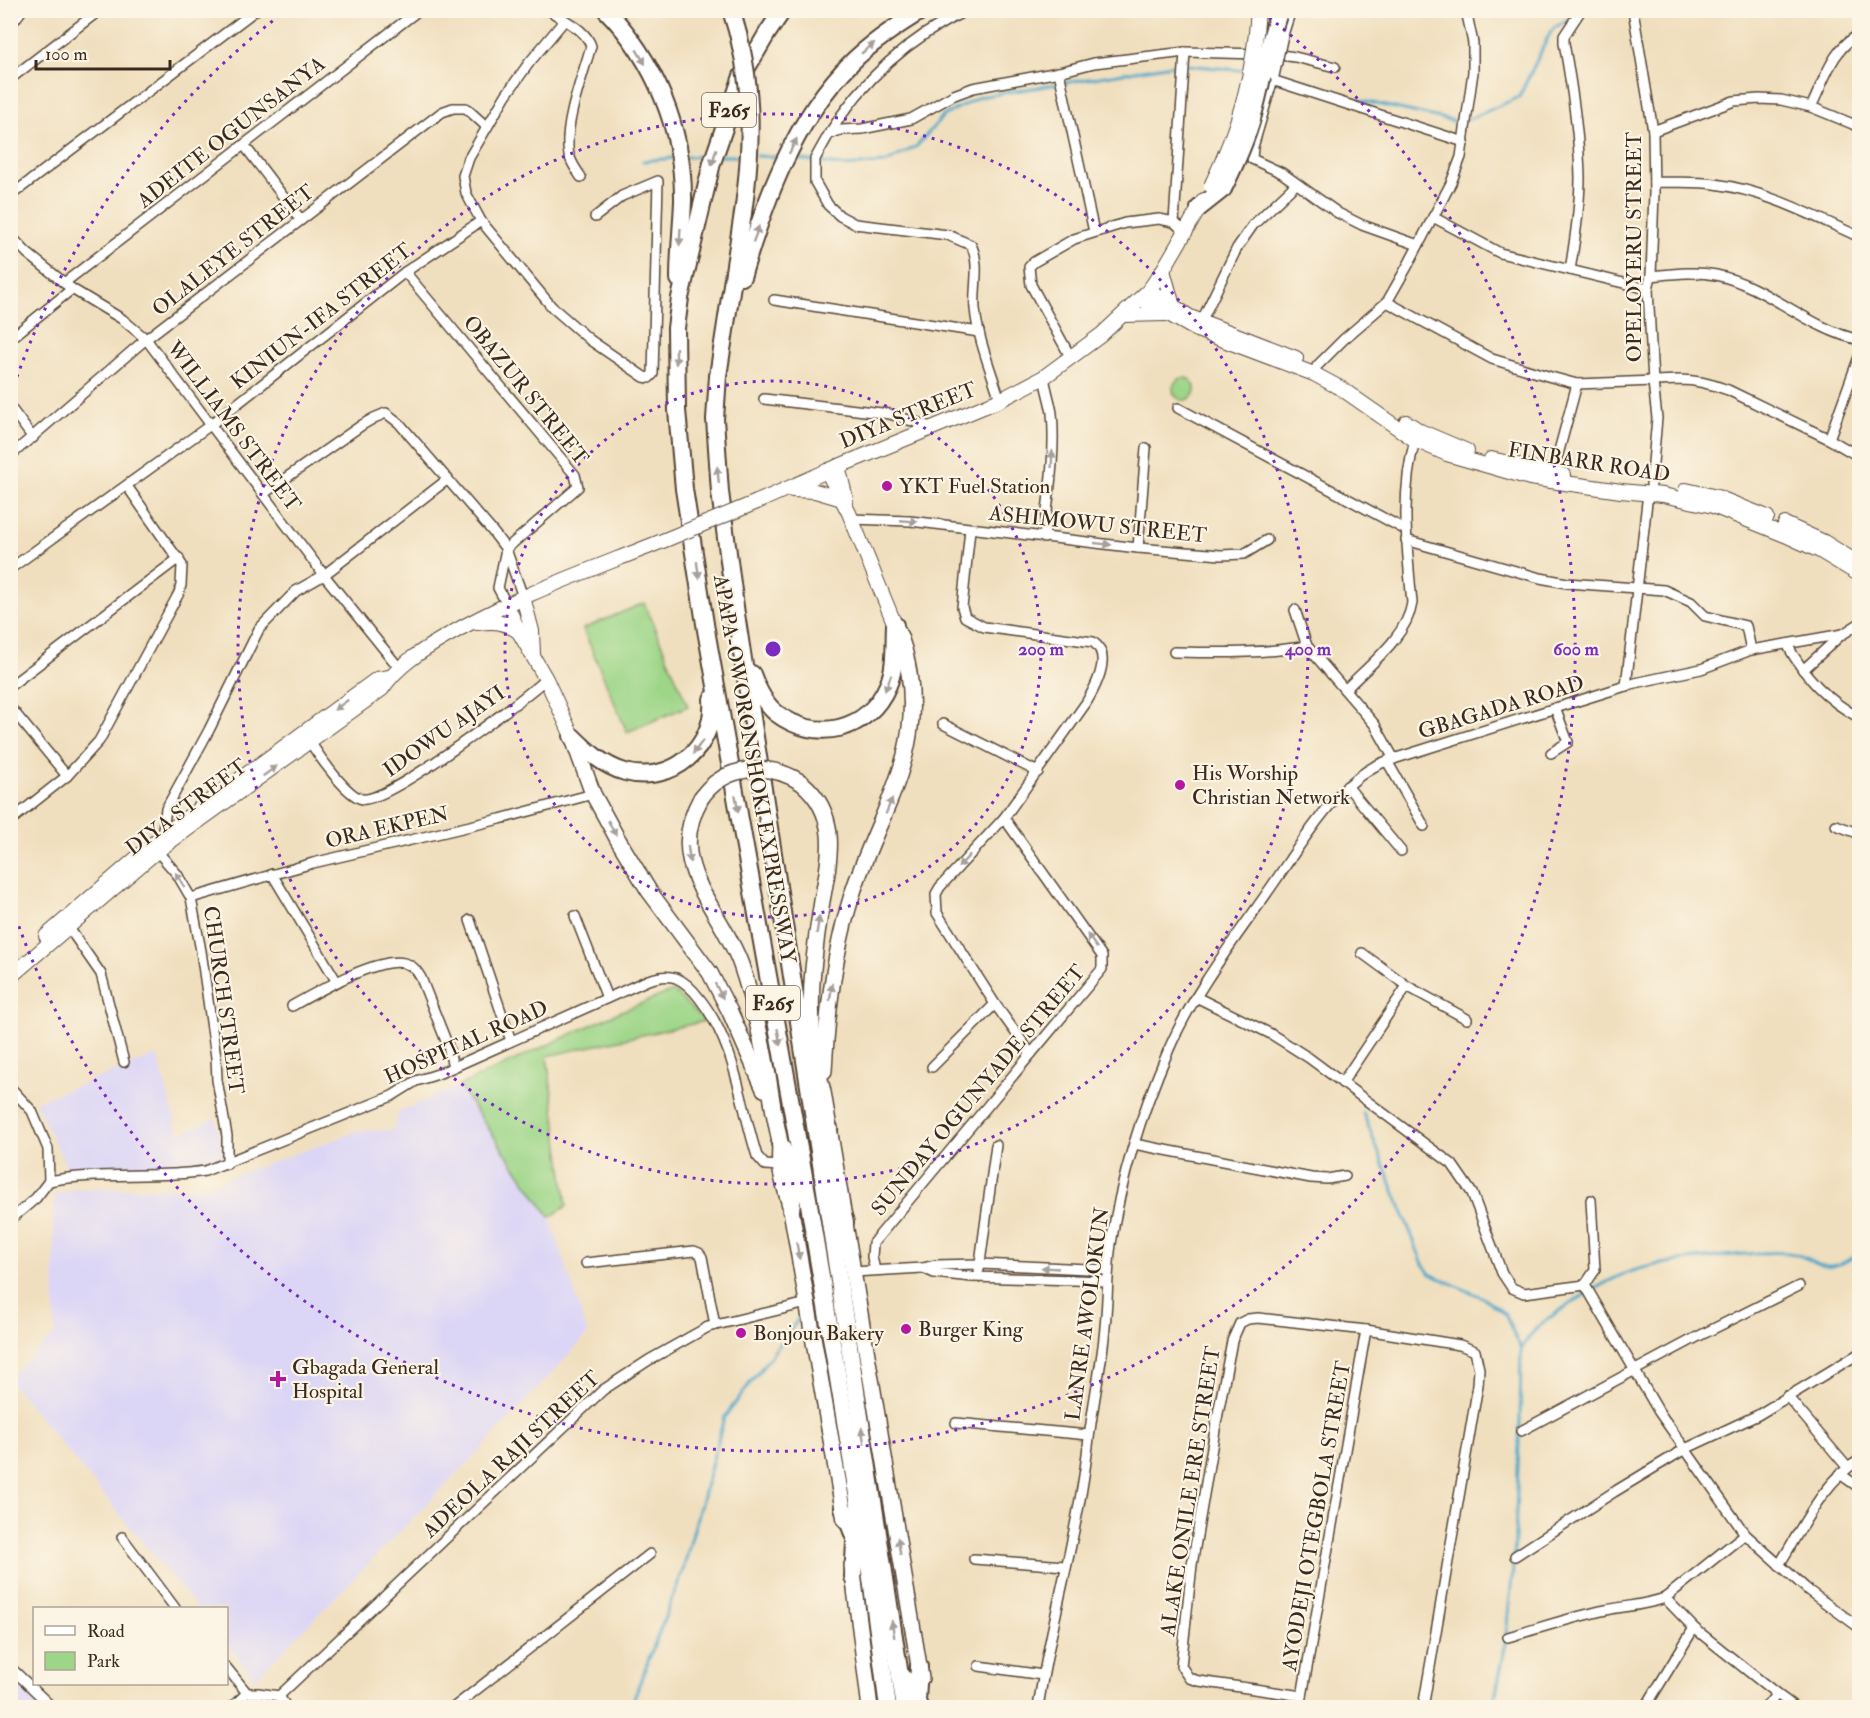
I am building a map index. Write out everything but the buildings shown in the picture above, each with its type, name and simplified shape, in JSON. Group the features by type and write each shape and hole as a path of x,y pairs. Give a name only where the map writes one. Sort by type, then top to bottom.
{"highway":[{"path":"606,10 627,35 656,82 669,111 675,134 682,178 683,202 679,256 680,297"},
{"path":"726,329 750,166 749,92 731,10"},
{"name":"F265","path":"680,297 712,163 735,94 752,60 783,10"},
{"name":"F265","path":"726,329 748,255 769,200 794,142 809,116 852,62 876,41 923,10"},
{"path":"1199,208 1217,188 1242,148 1253,117 1270,40 1280,10"},
{"name":"APAPA-OWORONSHOKI EXPRESSWAY","path":"680,297 676,328 677,410 684,489 706,630 808,1204 851,1506 872,1578 888,1707"},
{"name":"APAPA-OWORONSHOKI EXPRESSWAY","path":"726,329 718,376 715,419 716,459 736,614 823,1133 900,1670 917,1706"},
{"path":"736,614 752,675 765,701 775,712 788,720 814,729 828,730 852,724 864,717 883,696 893,670 895,625"},
{"path":"572,736 586,750 611,766 638,775 666,772 679,766 693,755 703,741 713,708 706,630"},
{"path":"823,1133 837,1224"},
{"path":"791,1210 788,1169 796,1137"},
{"path":"780,1144 788,1169 808,1204"},
{"path":"851,1506 855,1543 853,1577"},
{"path":"855,1543 872,1578"},
{"path":"917,1706 919,1666"}],"main road":[{"path":"1217,188 1247,90 1253,63 1258,10"},
{"name":"DIYA STREET","path":"10,977 157,851 382,689 395,673 418,654 469,623 523,597 787,490 832,468 1000,400 1044,377 1071,358 1145,294 1163,270 1199,208"},
{"path":"1163,270 1170,310"},
{"path":"1145,294 1192,321"},
{"path":"1123,315 1170,310"},
{"name":"FINBARR ROAD","path":"1192,321 1317,366 1347,381 1419,431 1441,441 1493,459 1553,473 1715,501 1824,543 1860,564"},
{"name":"FINBARR ROAD","path":"1192,321 1314,374 1342,389 1415,440 1447,454 1530,478 1650,489"},
{"path":"832,468 839,498 850,516"},
{"path":"823,1092 831,987 841,939 852,896 904,764 913,696 902,639 832,468"},
{"path":"787,490 815,491 839,498"},
{"name":"FINBARR ROAD","path":"1715,501 1820,551 1860,575"},
{"path":"523,597 532,631 533,656"},
{"path":"507,605 519,632 546,679 572,736 593,794 649,891 710,973 752,1059 774,1111"},
{"path":"469,623 494,621 507,623 519,632"},
{"name":"DIYA STREET","path":"10,965 162,836 376,679 395,673"},
{"path":"780,1144 762,1037 744,973 731,941 701,890 688,855 687,839 690,825 701,798 717,781 736,772 745,770 785,773 801,783 818,799 822,808 830,844 830,861 817,931 811,1004 816,1065 823,1092"},
{"name":"APAPA-OWORONSHOKI EXPRESSWAY","path":"823,1092 823,1133"},
{"name":"APAPA-OWORONSHOKI EXPRESSWAY","path":"791,1210 807,1304 851,1506 853,1577 870,1707"},
{"name":"APAPA-OWORONSHOKI EXPRESSWAY","path":"837,1224 853,1272 919,1666"}],"street":[{"path":"10,26 22,10"},
{"path":"10,79 100,10"},
{"path":"10,196 256,10"},
{"name":"ADEITE OGUNSANYA","path":"10,339 68,286 244,145 419,10"},
{"path":"549,10 583,33 589,39 591,46 570,122 568,148 572,162 581,177"},
{"path":"967,10 934,28 885,63 846,107 815,159 814,171 815,182 828,206 855,224 948,235 971,245 976,259 975,310 1000,400"},
{"path":"1291,10 1251,155 1252,159 1282,173 1338,213 1362,225 1418,245"},
{"path":"1317,366 1387,302 1451,183 1464,142 1473,72 1473,43 1466,10"},
{"path":"1570,270 1580,178 1575,117 1564,36 1581,10"},
{"name":"OPELOYERU STREET","path":"1626,686 1657,418 1648,289 1651,276 1654,182 1653,131 1633,10"},
{"path":"564,21 523,71 469,158 463,176 466,193 481,221 552,307 590,340 644,377 649,378 654,374 658,181 622,196 596,217"},
{"path":"1811,107 1836,55 1846,43 1860,35"},
{"path":"829,134 911,119 954,95 973,88 1060,76 1094,63 1184,60 1242,52 1286,56 1335,67"},
{"path":"1174,222 1184,60"},
{"path":"1060,76 1094,232"},
{"path":"1273,78 1464,142"},
{"path":"1653,131 1734,101 1759,99 1781,100 1811,107 1860,127"},
{"name":"OLALEYE STREET","path":"10,456 146,339 442,112 453,108 466,108 487,127"},
{"path":"244,145 301,220"},
{"path":"1654,182 1714,184 1744,190 1799,208 1860,237"},
{"path":"1192,321 1253,225 1296,184"},
{"path":"1433,217 1500,253 1521,260 1648,289"},
{"path":"1071,358 1031,285 1029,267 1074,239 1125,223 1159,219 1174,222 1185,232"},
{"name":"KINIUN-IFA STREET","path":"10,569 209,426 405,272 481,221"},
{"name":"WILLIAMS STREET","path":"10,235 27,253 68,286 122,319 146,339 395,673"},
{"name":"OBAZUR STREET","path":"405,272 575,476 578,487 506,549"},
{"path":"1651,276 1714,274 1769,296 1814,322 1849,338 1860,340"},
{"path":"774,300 980,332"},
{"path":"1387,302 1492,359 1577,384 1694,380 1711,384 1829,439 1860,457"},
{"path":"1829,439 1860,354"},
{"path":"1044,377 1052,412 1052,461 1044,538"},
{"path":"1553,473 1577,384"},
{"path":"764,399 890,414 931,428"},
{"path":"10,407 33,438"},
{"path":"1178,408 1404,529"},
{"path":"263,494 362,425 386,414 399,423 506,549 523,597"},
{"path":"1345,690 1401,633 1411,613 1412,603 1404,529 1406,486 1415,440"},
{"path":"1138,548 1146,448"},
{"path":"162,836 166,808 209,730 259,629 296,591 324,575 448,479"},
{"path":"10,821 67,776 99,741 169,615 182,585 182,565 179,558 127,486"},
{"name":"ASHIMOWU STREET","path":"850,516 1221,555 1245,554 1267,540"},
{"path":"970,529 962,608 966,617 984,627 1093,642 1102,654 1093,691 1038,772 1004,818 936,894 937,913 995,1004 1031,1054"},
{"path":"1406,540 1540,578 1567,583 1664,590 1691,602 1706,616 1746,626 1751,650"},
{"path":"506,549 498,588 507,605"},
{"path":"10,686 179,558"},
{"path":"1295,610 1307,646 1375,725 1424,826"},
{"name":"GBAGADA ROAD","path":"1390,760 1626,686 1701,669 1751,650 1843,634 1860,623"},
{"path":"1803,670 1843,634"},
{"path":"1787,644 1803,670 1823,693 1860,718"},
{"path":"1174,652 1280,652 1307,646"},
{"name":"IDOWU AJAYI","path":"310,742 317,754 350,793 365,799 375,797 408,781 546,679"},
{"path":"10,706 67,776"},
{"path":"1551,753 1568,742 1555,708"},
{"path":"943,724 1038,772"},
{"name":"LANRE AWOLOKUN","path":"1038,1707 1083,1482 1105,1327 1108,1270 1115,1223 1134,1144 1153,1088 1170,1047 1196,997 1291,857 1347,786 1377,764 1390,760"},
{"path":"1347,786 1401,851"},
{"name":"ORA EKPEN","path":"191,898 272,874 593,794"},
{"name":"SUNDAY OGUNYADE STREET","path":"875,1270 872,1257 873,1244 1102,969 1104,962 1004,818"},
{"path":"1836,825 1860,834"},
{"name":"CHURCH STREET","path":"157,851 177,874 191,898 201,951 216,1057 217,1080 228,1136 227,1164"},
{"path":"272,874 337,982"},
{"path":"575,916 607,998"},
{"path":"470,920 511,1041"},
{"path":"69,928 101,974 124,1062"},
{"path":"1362,953 1407,986 1467,1018"},
{"path":"292,1006 337,982 388,962 406,963 416,969 421,978 448,1046 453,1067"},
{"name":"HOSPITAL ROAD","path":"49,1181 69,1178 183,1175 205,1172 392,1096 416,1081 453,1067 659,976 683,982 709,1010 730,1055 758,1156 765,1165 788,1169"},
{"path":"1342,1083 1407,986"},
{"path":"1196,997 1271,1034 1452,1164 1472,1193 1502,1273 1512,1288 1524,1293 1587,1288"},
{"path":"932,1067 995,1004"},
{"path":"10,1087 32,1111 48,1149 49,1181 36,1198 10,1220"},
{"path":"1134,1144 1311,1178 1327,1179 1345,1176"},
{"path":"978,1277 996,1145"},
{"path":"1587,1288 1595,1270 1591,1200"},
{"path":"586,1263 693,1251 699,1253 702,1257 715,1324"},
{"path":"853,1272 923,1268 935,1265 980,1264 1108,1270"},
{"path":"923,1268 934,1273 978,1277 1107,1281"},
{"path":"1521,1431 1799,1286"},
{"path":"1587,1288 1659,1412 1745,1534 1809,1591 1860,1628"},
{"name":"ADEOLA RAJI STREET","path":"279,1696 603,1390 649,1360 715,1324 807,1304"},
{"name":"ALAKE ONILE ERE STREET","path":"1302,1696 1199,1681 1189,1678 1181,1666 1192,1565 1216,1424 1232,1341 1240,1323 1258,1318 1366,1330"},
{"path":"1366,1330 1461,1345 1475,1351 1478,1358 1478,1385 1423,1707"},
{"name":"AYODEJI OTEGBOLA STREET","path":"1300,1707 1366,1330"},
{"path":"1515,1556 1685,1449 1758,1415 1860,1353"},
{"path":"1787,1396 1860,1488"},
{"path":"956,1423 1089,1435"},
{"path":"1779,1565 1816,1505 1844,1470 1860,1460"},
{"path":"1508,1637 1605,1610 1665,1598 1745,1534"},
{"path":"122,1537 174,1607"},
{"path":"453,1707 650,1554"},
{"path":"974,1559 1065,1566"},
{"path":"1665,1598 1694,1628 1777,1694 1797,1707"},
{"path":"1646,1707 1694,1628"},
{"path":"979,1666 1043,1675"},
{"path":"10,1667 53,1707"},
{"path":"228,1669 247,1693"},
{"path":"231,1707 247,1693 258,1693 279,1696 287,1707"},
{"path":"1765,1707 1777,1694"}],"shaded area":[{"path":"157,1055 179,1135 215,1118 225,1156 201,1165 67,1168 35,1102"},
{"name":"Gbagada General Hospital","path":"459,1086 550,1217 588,1334 484,1446 255,1679 228,1645 228,1607 196,1607 11,1383 11,1376 55,1334 53,1196 74,1189 201,1188 358,1131 393,1130 399,1112"},
{"path":"10,1673 48,1707 11,1707"}],"green space":[{"path":"1184,378 1192,381 1195,389 1192,397 1184,400 1176,397 1173,389 1176,381"},
{"path":"644,603 688,706 627,732 583,629"},
{"path":"673,991 705,1021 547,1056 567,1206 550,1217 459,1086 619,1012"}],"waterway":[{"path":"1275,75 1298,78 1345,97 1462,121 1519,97 1549,35 1554,28 1573,16"},
{"path":"791,158 845,166 885,163 917,146 943,116 979,97 1178,64 1247,71"},
{"path":"687,157 707,156"},
{"path":"720,156 743,156"},
{"path":"756,156 782,157"},
{"path":"643,161 674,158"},
{"path":"1363,1113 1423,1264 1430,1274 1484,1298 1505,1314 1521,1349 1514,1559 1504,1653 1493,1708"},
{"path":"1521,1349 1535,1329 1556,1313 1604,1284 1636,1270 1686,1260 1772,1252 1795,1254 1819,1265 1831,1266 1860,1253"},
{"path":"630,1708 683,1570 724,1418 800,1317"}],"place":[{"name":"YKT Fuel Station","path":"887,486"},
{"name":"His Worship Christian Network","path":"1180,785"},
{"name":"Burger King","path":"906,1329"},
{"name":"Bonjour Bakery","path":"741,1333"},
{"name":"Gbagada General Hospital","path":"278,1379"}]}
